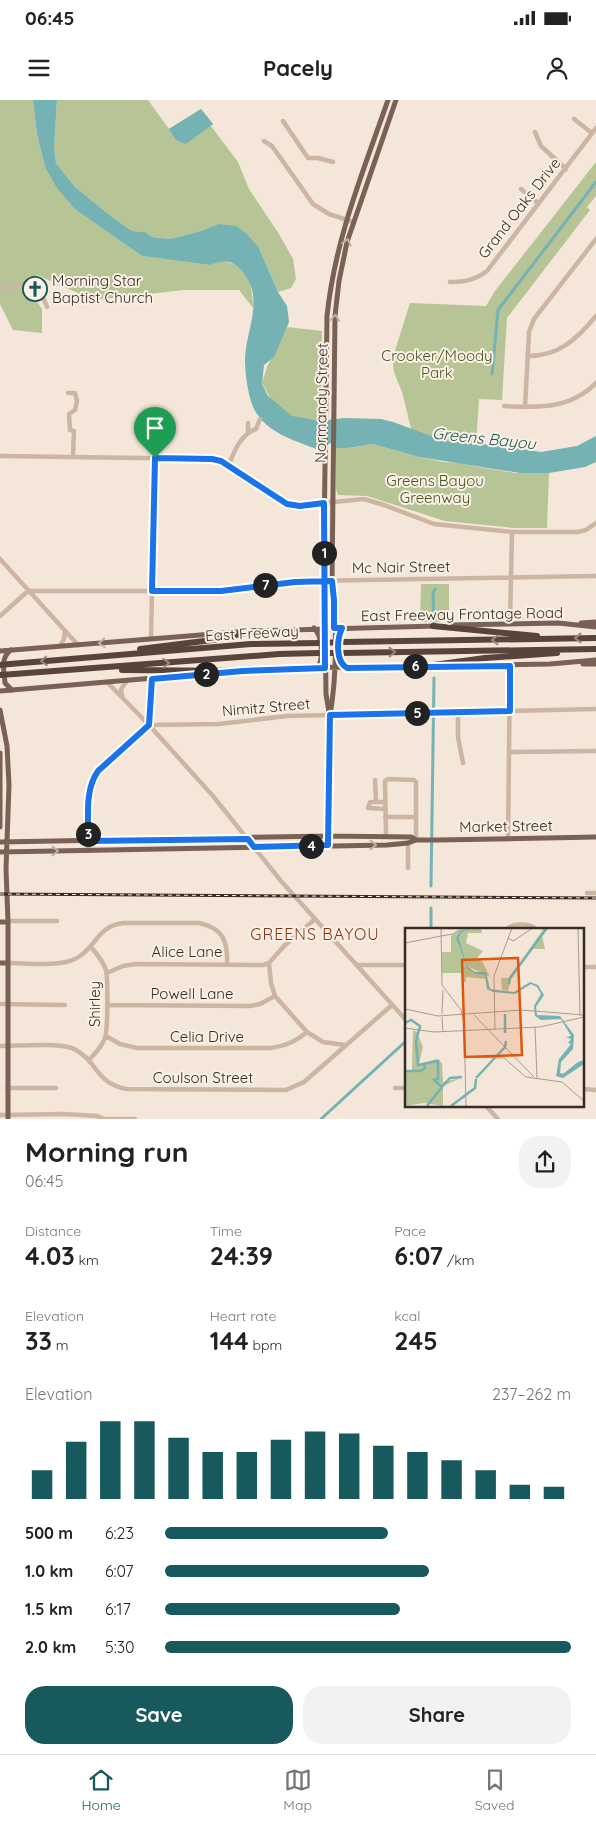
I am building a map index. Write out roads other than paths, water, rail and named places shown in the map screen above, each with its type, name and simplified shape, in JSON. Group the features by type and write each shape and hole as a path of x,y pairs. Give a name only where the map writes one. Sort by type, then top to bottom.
{"highway":[{"path":"433,626 561,638"},
{"path":"63,659 212,640 255,631"},
{"name":"East Freeway","path":"0,665 251,644 596,638"},
{"path":"426,666 485,658 586,649"},
{"name":"East Freeway","path":"0,675 279,654 596,649"},
{"path":"83,669 243,671"}],"main road":[{"name":"Normandy Street","path":"330,715 326,694 324,582 325,403 328,302 346,219 388,100"},
{"name":"Normandy Street","path":"328,845 330,715 333,699 334,668 332,454 335,316 347,242 396,100"},
{"path":"380,124 386,127"},
{"path":"364,171 371,173"},
{"path":"558,623 596,622"},
{"name":"East Freeway Frontage Road","path":"1,650 314,628 558,623 596,627"},
{"path":"314,628 320,637 321,660 318,668"},
{"path":"342,628 339,638 339,659 342,665 347,668"},
{"path":"12,650 6,654 3,660 5,683 12,690"},
{"path":"0,691 243,671 318,668 510,666 596,660"},
{"path":"550,664 596,664"},
{"path":"0,710 7,746 9,785 7,843 8,1117"},
{"path":"0,753 0,827"},
{"name":"Market Street","path":"0,842 248,839 328,836 411,837 416,840"},
{"name":"Market Street","path":"0,852 408,844 416,840 596,837"},
{"path":"0,922 8,922"},
{"path":"0,963 8,963"}],"street":[{"path":"574,119 592,133"},
{"path":"283,121 308,158 318,158 333,162"},
{"name":"Grand Oaks Drive","path":"450,282 462,283 478,277 486,271 596,128"},
{"path":"535,132 541,146 566,169"},
{"path":"264,141 272,146 313,204 329,214 353,222"},
{"path":"521,189 538,203"},
{"path":"525,407 529,332 534,319 596,239"},
{"path":"0,288 29,285 35,288 43,297 48,307"},
{"path":"528,356 551,353 565,346 577,337 596,316"},
{"path":"504,406 552,406 579,397 596,383"},
{"path":"68,393 75,393 77,401 75,410 69,414 70,430 74,431 73,456"},
{"path":"229,465 234,450 248,432 256,429 260,419"},
{"path":"248,423 248,432"},
{"path":"0,456 212,459 229,465 287,504 300,506 364,500 384,505 434,524 512,532 578,532 586,530 596,523"},
{"path":"151,638 155,458"},
{"path":"510,624 512,532"},
{"path":"0,559 78,645"},
{"name":"Mc Nair Street","path":"28,590 221,591 295,582 596,576"},
{"path":"0,616 28,590"},
{"path":"60,646 64,639 65,631"},
{"path":"508,839 510,666"},
{"path":"88,851 89,790 92,779 98,771 149,725 152,679"},
{"path":"122,697 121,689 127,682"},
{"path":"108,683 149,725 212,796 315,919 405,1019"},
{"name":"Nimitz Street","path":"149,725 219,724 272,717 330,715 596,710"},
{"path":"458,712 458,736 463,763"},
{"path":"0,747 7,746"},
{"path":"510,752 596,751"},
{"path":"375,780 376,802"},
{"path":"386,836 386,780 415,780 416,840"},
{"path":"385,802 369,803 368,808 385,810"},
{"path":"385,817 416,817"},
{"path":"408,844 408,868"},
{"path":"587,893 596,893"},
{"path":"315,919 284,946 269,963 270,983 275,996 307,1032 323,1042 345,1045"},
{"path":"8,922 57,922"},
{"path":"8,963 66,962 80,956 90,947 98,935 110,926 119,923 199,923 208,925 221,935 226,946 227,964"},
{"path":"508,928 513,925 532,926 535,928"},
{"name":"Shirley","path":"89,1060 100,1048 106,1036 107,1005 107,973 100,958 90,947"},
{"name":"Alice Lane","path":"107,973 123,966 135,964 263,965 269,963"},
{"path":"358,965 405,965"},
{"name":"Powell Lane","path":"107,1005 250,1006 260,1004 275,996"},
{"path":"0,1004 65,1005"},
{"name":"Coulson Street","path":"0,1046 72,1048 89,1060 96,1072 106,1082 126,1089 286,1090 304,1082 392,1005"},
{"name":"Celia Drive","path":"106,1036 120,1044 136,1048 270,1048 286,1046 307,1032"},
{"path":"7,1088 56,1088"},
{"path":"395,1088 405,1088"},
{"path":"486,1106 498,1119"},
{"path":"0,1115 8,1117 97,1116 104,1119 135,1119"}],"water":[{"path":"33,100 57,100 54,148 56,163 75,187 132,231 145,232 152,237 170,239 201,231 218,224 236,226 247,234 259,248 278,292 287,306 289,322 274,357 264,365 262,384 268,396 292,416 320,421 344,418 381,419 445,441 505,446 541,452 577,446 596,436 596,462 585,467 549,473 520,473 419,457 373,444 336,448 331,443 316,449 291,439 269,427 257,414 251,402 248,387 245,358 253,299 252,288 247,277 235,264 228,262 210,265 142,256 76,210 57,188 45,167 37,134"},
{"path":"201,109 213,124 186,144 176,140 169,129"}],"waterway":[{"path":"492,374 498,310 596,182"},
{"path":"434,623 433,593 435,589"},
{"path":"431,886 434,678"},
{"path":"431,908 431,928"},
{"path":"321,1119 405,1042"}],"railway":[{"path":"0,894 596,898"}],"place":[{"name":"Morning Star Baptist Church","path":"35,289"}],"district":[{"name":"GREENS BAYOU","path":"315,934"}],"park label":[{"name":"Crooker/Moody Park","path":"437,364"},
{"name":"Greens Bayou Greenway","path":"435,488"}],"water label":[{"name":"Greens Bayou","path":"484,438"}]}
